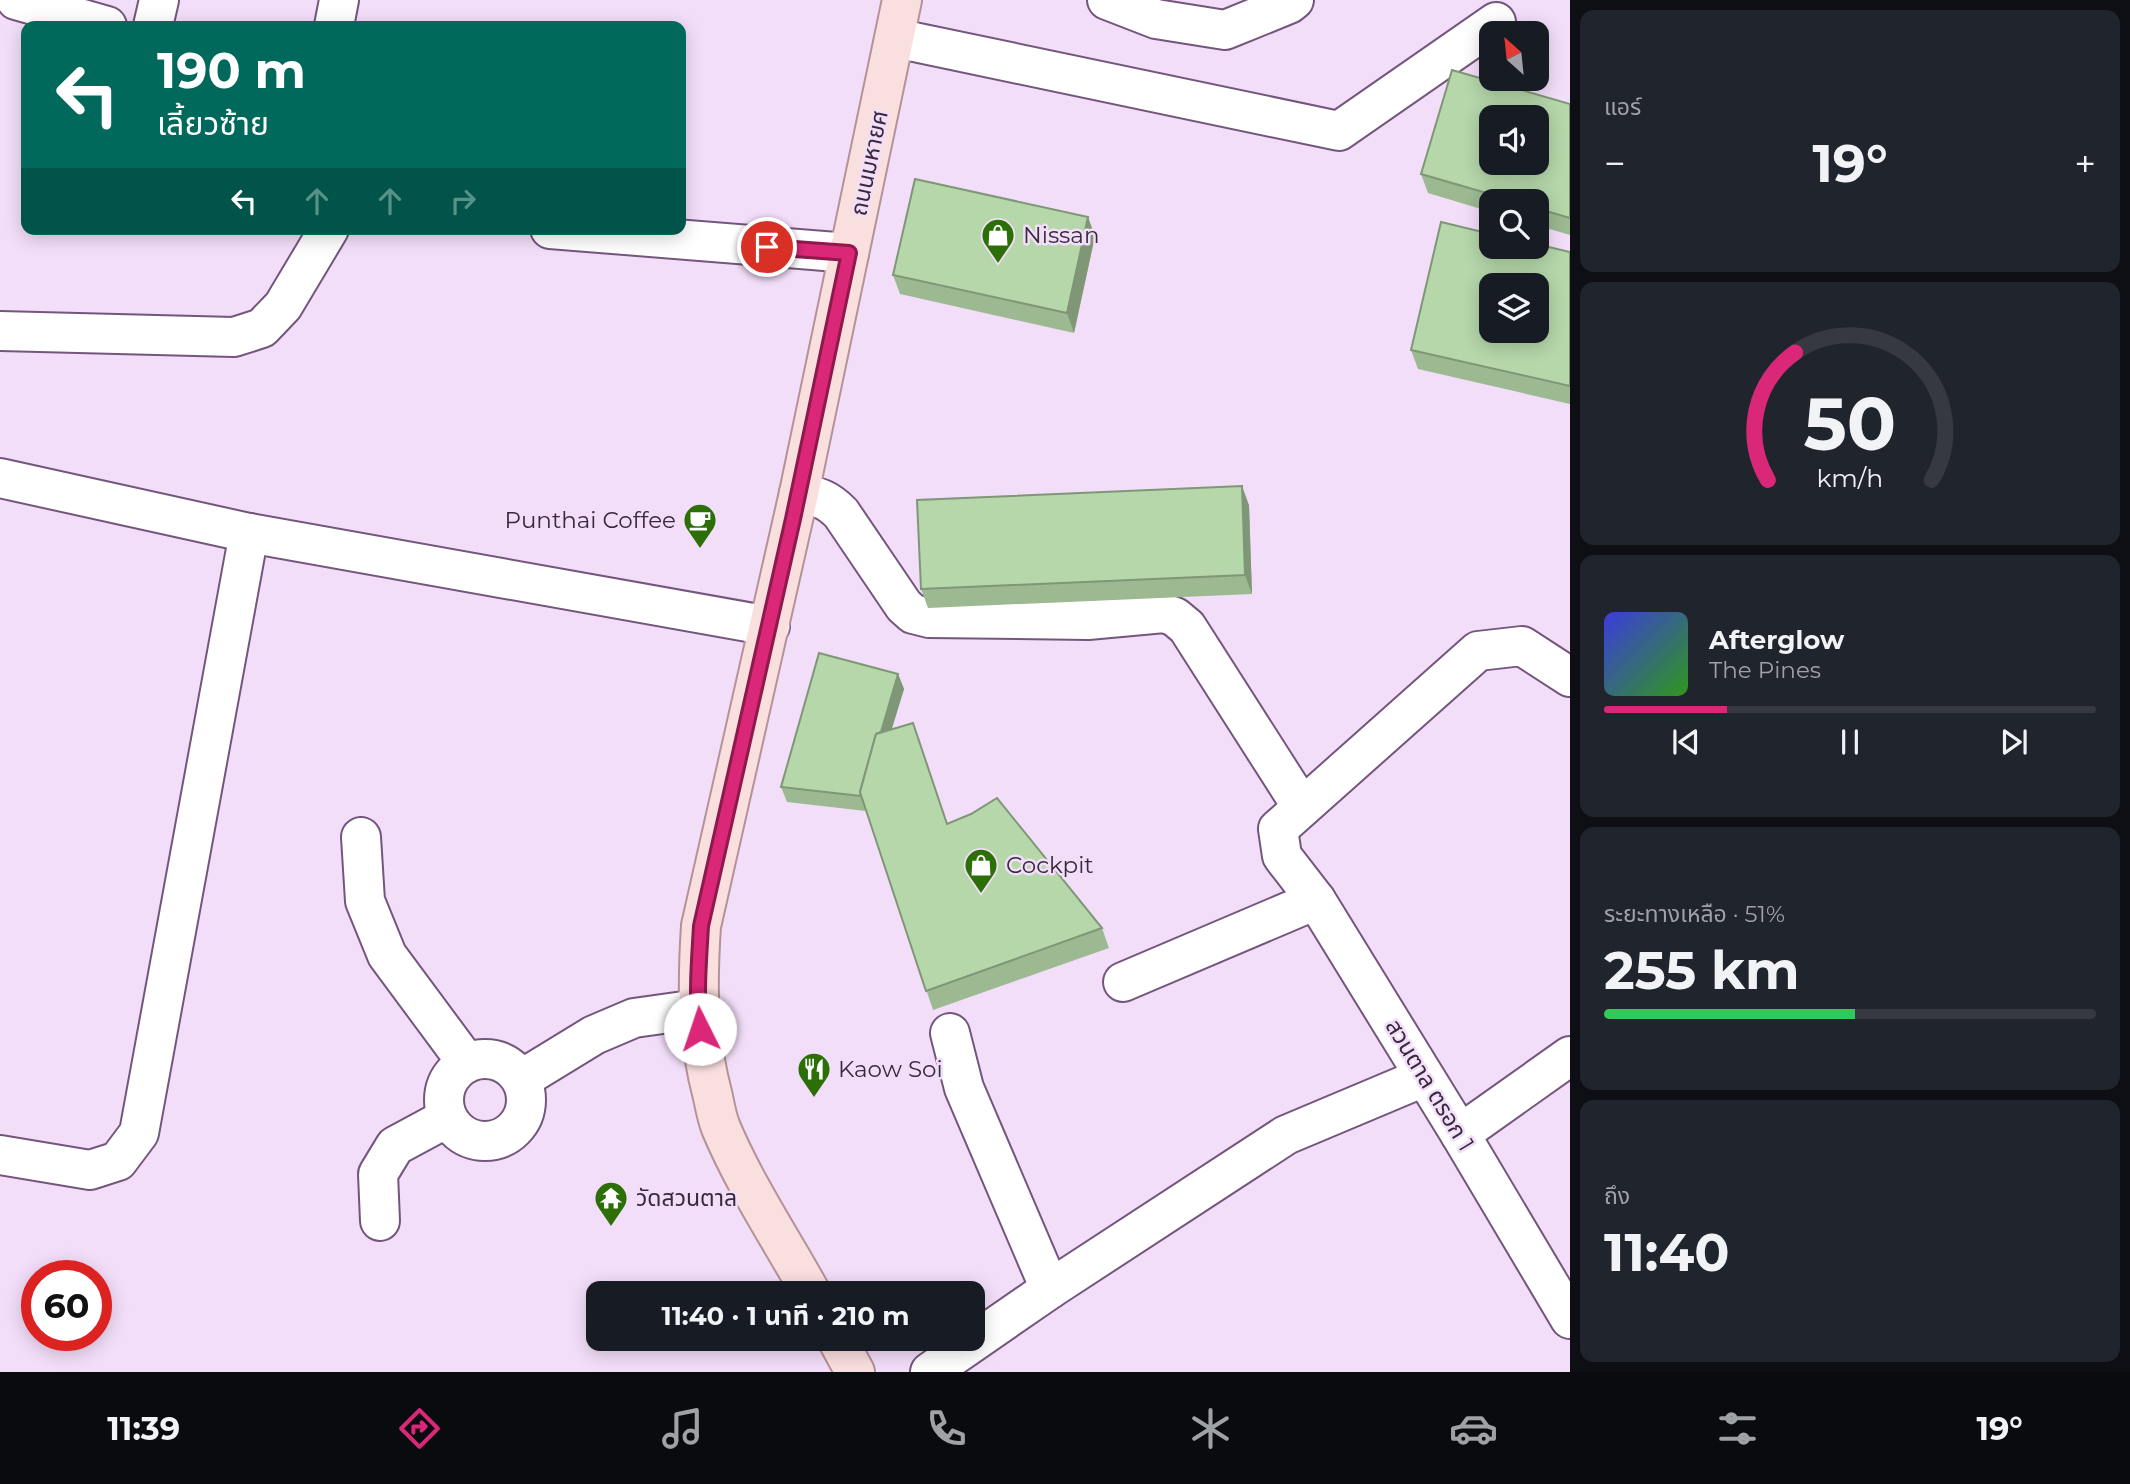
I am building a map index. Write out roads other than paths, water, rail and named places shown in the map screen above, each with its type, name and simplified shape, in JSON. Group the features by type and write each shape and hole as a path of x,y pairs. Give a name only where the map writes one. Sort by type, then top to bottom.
{"main road":[{"name":"ถนนมหายศ","path":"804,1281 720,1126 705,1069 698,1009 701,926 799,493 902,0"},
{"path":"843,1351 855,1372"}],"street":[{"path":"16,0 90,21"},
{"path":"154,21 159,0"},
{"path":"335,21 339,0"},
{"path":"1107,0 1156,19 1225,30 1294,0"},
{"path":"895,38 1339,131 1479,34"},
{"path":"0,331 234,337 262,328 283,306 325,235"},
{"path":"625,235 849,253"},
{"path":"0,478 249,533 770,626"},
{"path":"799,493 831,502 904,606 913,614 929,618 1088,620 1164,613 1175,617 1187,627 1302,807 1478,651 1522,646 1570,677"},
{"path":"0,1154 90,1170 118,1161 139,1133 249,533"},
{"name":"สวนตาล ตรอก 1","path":"1302,807 1278,830 1282,856 1316,900 1570,1319"},
{"path":"361,837 365,901 387,955 467,1062"},
{"path":"1123,982 1316,900"},
{"path":"522,1079 594,1035 634,1018 698,1009"},
{"path":"950,1032 964,1088 1050,1289"},
{"path":"1460,1134 1570,1056"},
{"path":"481,1058 498,1060 511,1067 522,1079 526,1108 521,1121 512,1132 502,1138 488,1142 469,1139 447,1118 443,1105 444,1090 456,1070 467,1062 481,1058"},
{"path":"930,1372 1050,1289 1286,1135 1424,1077"},
{"path":"380,1221 377,1174 395,1146 447,1118"}],"place":[{"name":"Nissan","path":"998,265"},
{"name":"Punthai Coffee","path":"700,550"},
{"name":"Cockpit","path":"981,895"},
{"name":"Kaow Soi","path":"814,1099"},
{"name":"วัดสวนตาล","path":"611,1228"}]}
